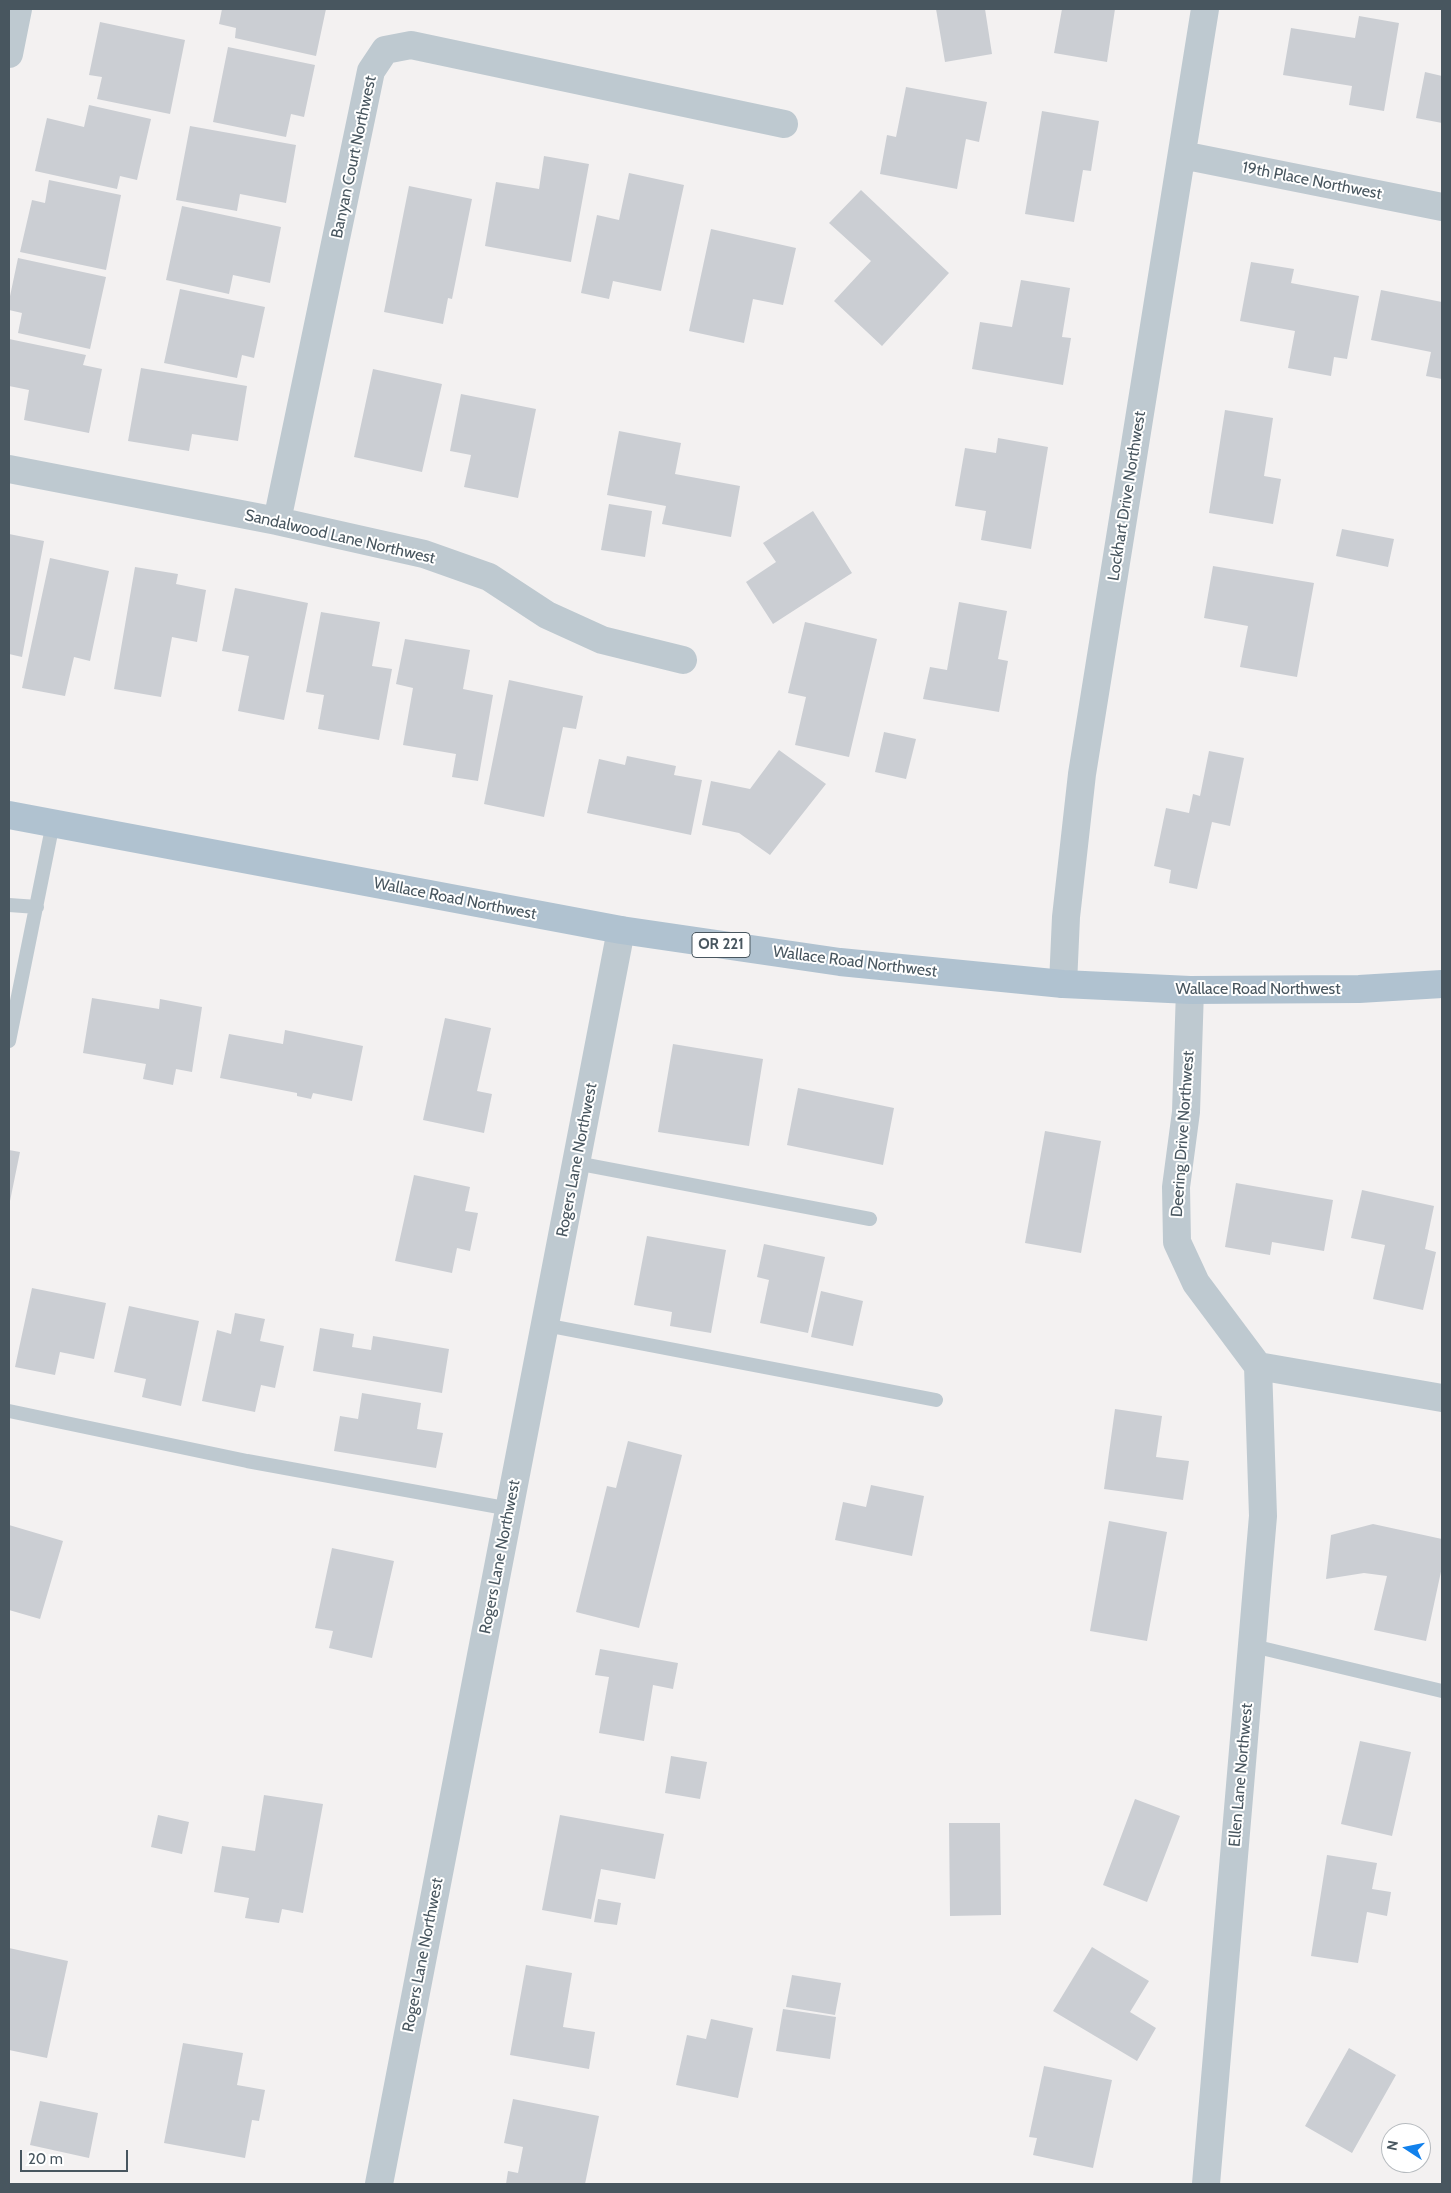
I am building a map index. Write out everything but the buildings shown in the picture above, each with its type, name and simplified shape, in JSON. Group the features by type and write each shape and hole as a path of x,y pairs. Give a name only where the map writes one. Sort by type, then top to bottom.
{"main road":[{"name":"Wallace Road Northwest","path":"9,815 621,930 840,962 1063,984 1190,990 1359,989 1442,984"}],"street":[{"path":"9,54 18,9"},
{"name":"Lockhart Drive Northwest","path":"1063,984 1066,917 1082,774 1205,9"},
{"name":"Banyan Court Northwest","path":"277,521 371,71 385,50 411,45 784,124"},
{"name":"19th Place Northwest","path":"1182,156 1442,208"},
{"name":"Sandalwood Lane Northwest","path":"9,469 277,521 424,554 489,577 547,615 602,640 683,660"},
{"name":"Rogers Lane Northwest","path":"379,2184 621,930"},
{"name":"Deering Drive Northwest","path":"1190,990 1186,1112 1176,1188 1177,1242 1196,1283 1258,1366"},
{"path":"1258,1366 1442,1398"},
{"name":"Ellen Lane Northwest","path":"1206,2184 1263,1516 1258,1366"}],"lane":[{"path":"9,1041 53,823"},
{"path":"9,905 37,907"},
{"path":"576,1163 870,1219"},
{"path":"544,1325 936,1400"},
{"path":"9,1411 247,1461 510,1508"},
{"path":"1252,1646 1442,1692"}]}
